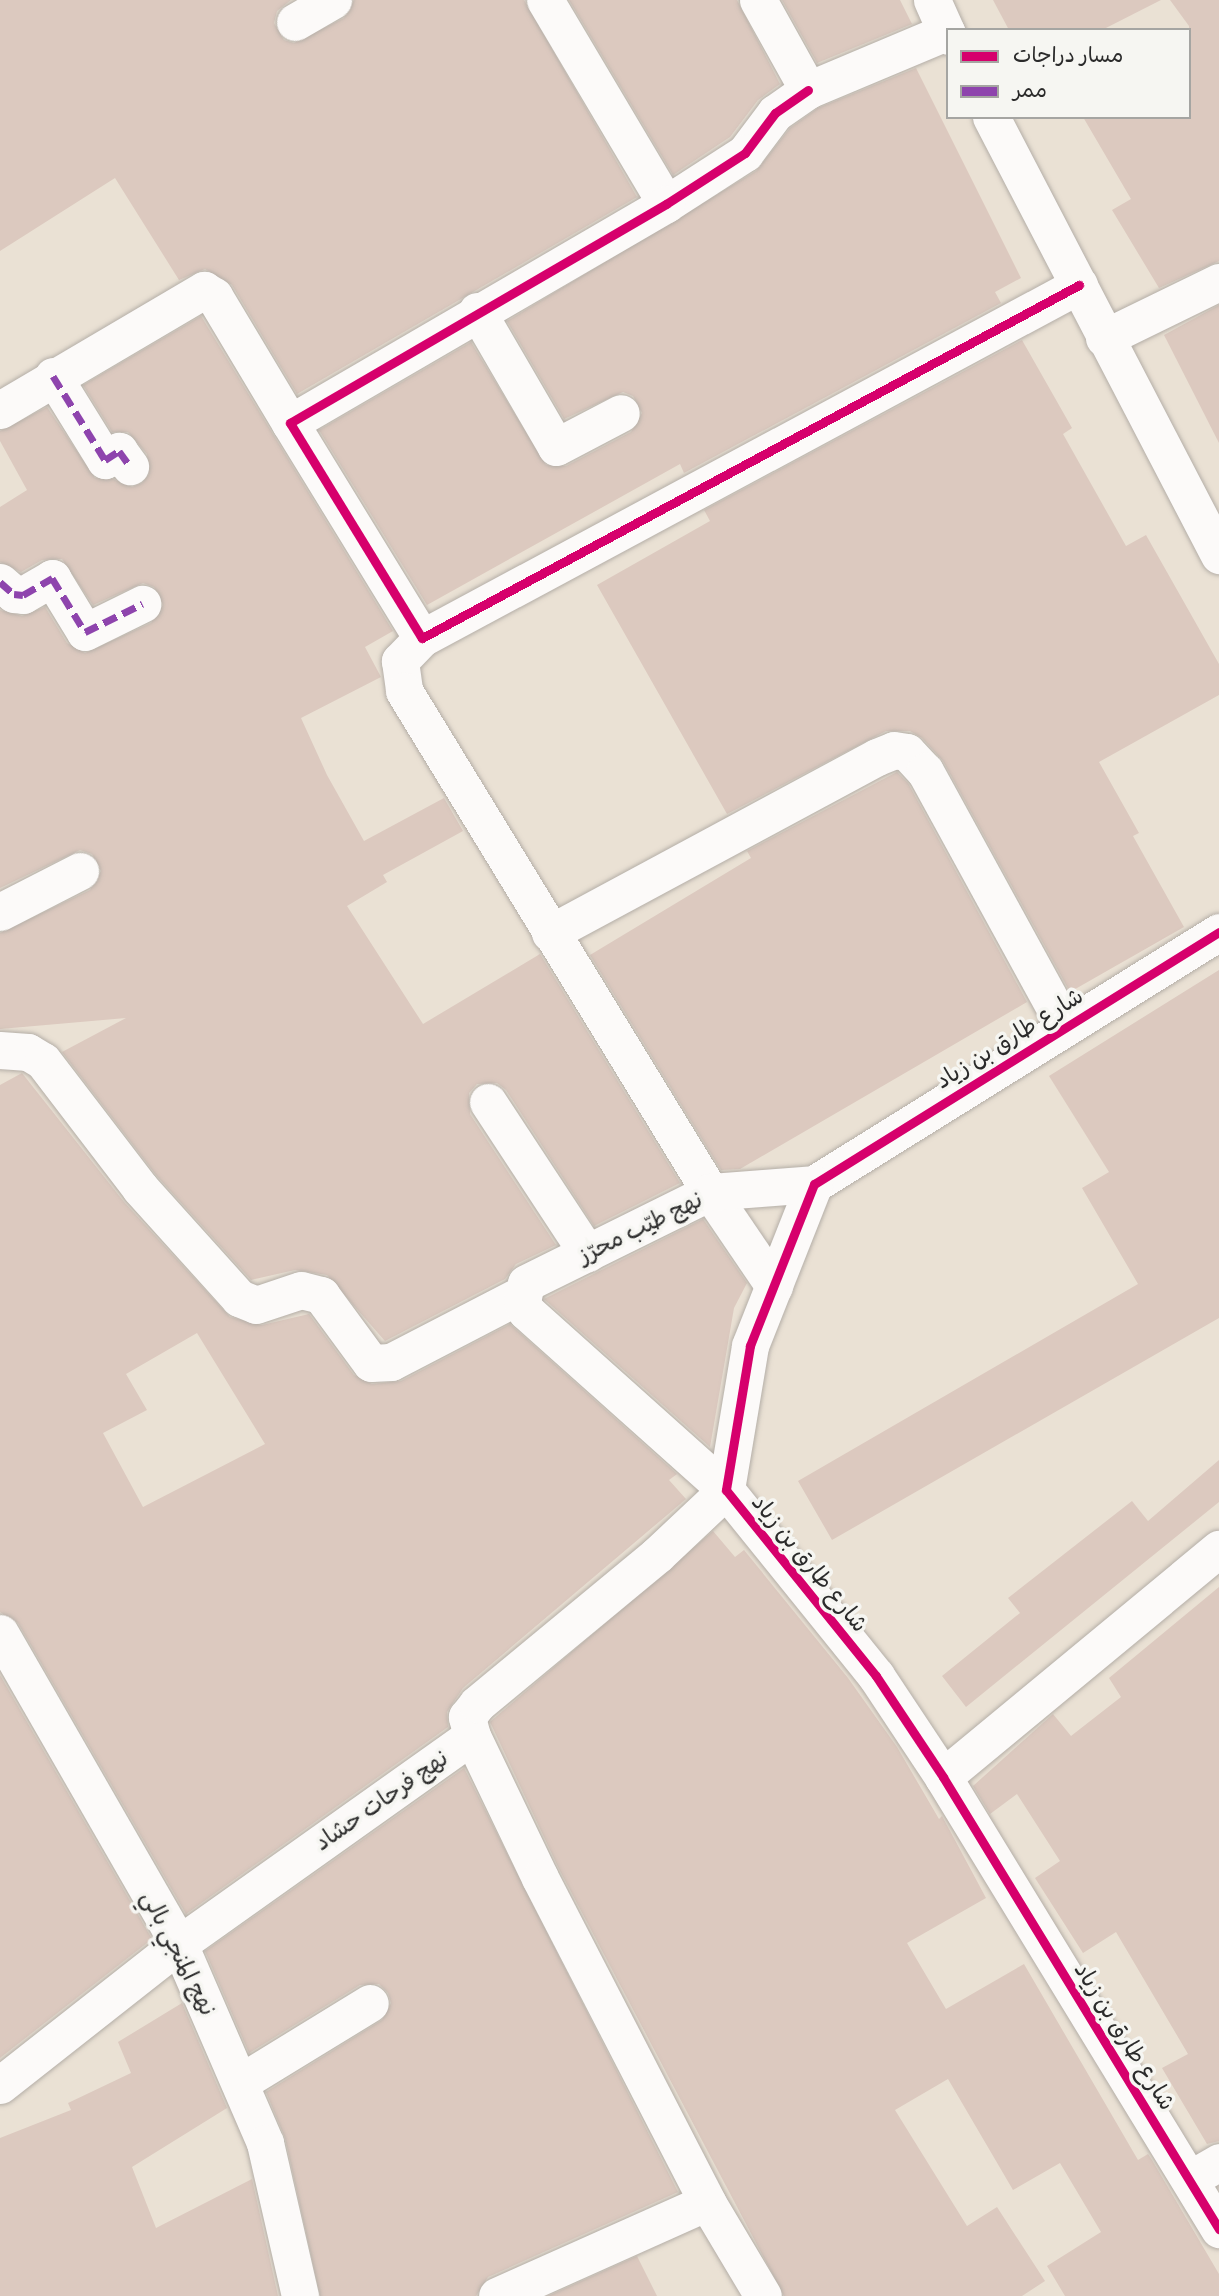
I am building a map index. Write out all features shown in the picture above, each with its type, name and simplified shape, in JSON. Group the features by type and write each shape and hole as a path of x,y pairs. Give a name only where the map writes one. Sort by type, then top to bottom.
{"street":[{"path":"295,22 333,0"},
{"path":"545,0 666,204"},
{"path":"758,0 808,90"},
{"path":"290,423 477,311 666,204 745,153 775,113 808,90 942,23"},
{"path":"991,119 1219,555"},
{"path":"1104,338 1219,282"},
{"path":"774,1286 710,1192 399,682 402,656 422,638 1079,285"},
{"path":"0,410 53,376 204,290 214,296 422,638"},
{"path":"477,311 556,447 621,413"},
{"path":"53,376 105,460 119,451 130,466"},
{"path":"0,582 14,594 23,595 52,578 85,632 142,604"},
{"path":"550,933 877,757 894,750 907,752 925,771 1064,1025"},
{"path":"0,912 80,871"},
{"name":"شارع طارق بن زياد","path":"1219,932 1064,1025 814,1184 750,1346 726,1490 876,1676 1204,2170 1219,2229"},
{"name":"نهج طيّب محرّز","path":"0,1050 28,1052 43,1061 140,1188 239,1298 256,1305 301,1290 321,1295 371,1363 391,1362 522,1294 526,1283 710,1192 814,1184"},
{"path":"488,1102 587,1253"},
{"path":"522,1294 526,1311 726,1490"},
{"name":"نهج فرحات حشاد","path":"0,2085 179,1944 472,1736 467,1717 477,1704 657,1555 726,1490"},
{"path":"943,1777 1219,1549"},
{"name":"نهج المنجي بالي","path":"0,1633 179,1944 241,2082 265,2143 300,2296"},
{"path":"472,1736 540,1878 707,2202 763,2296"},
{"path":"241,2082 370,2003"},
{"path":"497,2296 707,2202"}],"building":[{"path":"0,0 291,0 277,11 274,23 284,40 294,43 344,18 354,0 524,0 637,197 297,394 232,285 205,269 179,280 115,178 0,251"},
{"path":"569,0 737,0 780,84 758,100 730,137 673,175"},
{"path":"782,0 900,0 912,24 817,63"},
{"path":"993,0 1161,0 1106,28 1008,28"},
{"path":"1170,0 1219,0 1219,261 1159,288 1112,210 1131,199 1084,119 1191,119 1189,26"},
{"path":"916,68 1021,278 995,292 1001,303 684,473 680,464 427,605 319,430 471,342 546,465 566,466 631,432 642,413 633,396 623,392 564,419 507,321 756,171 790,128 818,108"},
{"path":"1219,305 1219,443 1164,335"},
{"path":"201,316 393,631 365,647 381,677 301,718 327,775 364,841 444,798 463,831 383,875 387,882 347,906 423,1024 540,954 680,1183 594,1226 506,1090 497,1083 477,1084 469,1093 470,1114 556,1245 516,1264 505,1279 385,1341 327,1275 295,1270 251,1280 156,1175 62,1052 126,1018 0,1029 0,933 90,890 101,871 92,854 80,850 0,888 0,610 22,616 45,607 67,643 85,653 151,623 163,605 154,587 143,583 93,605 62,559 42,560 21,572 0,562 0,507 27,490 0,441 0,431 47,407 95,478 113,479 132,487 142,483 149,474 147,454 128,432 112,432 83,385"},
{"path":"1022,340 1072,428 1063,434 1126,546 1146,535 1219,664 1219,695 1099,762 1139,833 1133,836 1184,927 1070,992 943,761 922,738 910,731 886,731 727,814 597,585 710,521 704,510"},
{"path":"897,772 908,783 1027,1002 740,1169 721,1170 590,955 751,858 747,851"},
{"path":"1219,970 1219,1318 832,1540 798,1481 1138,1284 1082,1188 1109,1172 1049,1076"},
{"path":"22,1073 124,1202 230,1317 262,1325 309,1314 354,1375 372,1384 401,1381 510,1324 677,1474 669,1480 686,1499 463,1688 447,1712 448,1727 186,1914 18,1623 0,1612 0,1085","holes":["197,1333 265,1444 143,1507 103,1433 147,1410 126,1374"]},
{"path":"703,1219 747,1283 734,1308 710,1447 544,1299"},
{"path":"1219,1460 1219,1502 966,1707 942,1676 1020,1613 1008,1598 1132,1501 1148,1521"},
{"path":"713,1531 735,1557 744,1550 848,1678 897,1747 939,1819 942,1816 986,1898 907,1943 946,2009 1024,1964 1138,2160 1148,2154 1219,2274 1219,2296 1065,2296 1047,2266 1101,2232 1060,2163 1013,2190 948,2079 895,2110 967,2226 997,2207 1045,2281 1022,2296 784,2296 559,1869 490,1722"},
{"path":"1219,1587 1219,2141 1207,2144 1162,2068 1188,2054 1116,1932 1083,1953 1035,1878 1060,1861 1017,1794 990,1814 973,1786 1053,1714 1071,1736 1121,1697 1109,1678"},
{"path":"0,1675 152,1939 0,2058"},
{"path":"464,1768 678,2192 488,2277 476,2296 320,2296 285,2138 266,2092 382,2020 391,2003 388,1993 379,1984 360,1985 249,2053 205,1951"},
{"path":"182,2003 227,2108 132,2167 156,2228 252,2179 278,2296 0,2296 0,2138 71,2110 68,2103 131,2073 118,2042"},
{"path":"637,2256 657,2296 548,2296"}],"marked path":[{"path":"53,376 105,460 119,451 130,466"},
{"path":"0,582 14,594 23,595 52,578 85,632 142,604"}],"cycle path":[{"path":"808,90 775,113 745,153 666,204 290,423 422,638 1079,285"},
{"path":"1219,932 814,1184 750,1346 726,1490 876,1676 943,1777 1219,2229"}]}
